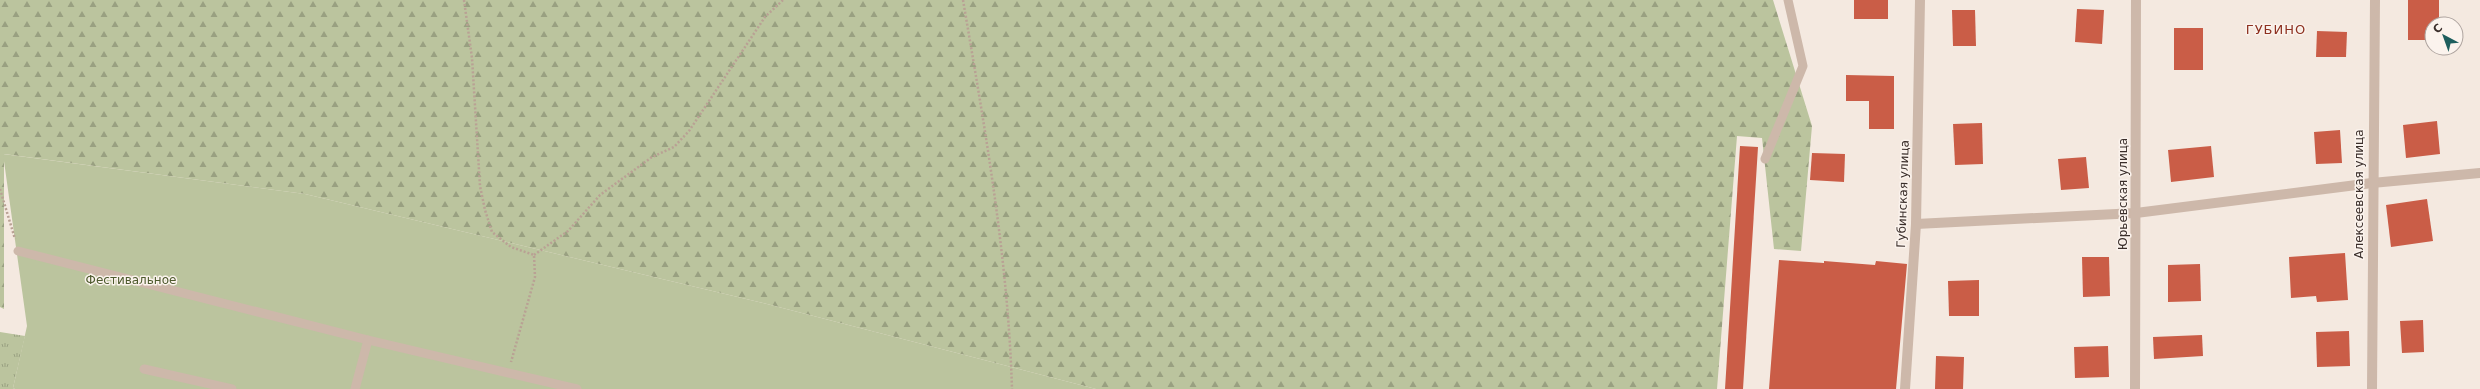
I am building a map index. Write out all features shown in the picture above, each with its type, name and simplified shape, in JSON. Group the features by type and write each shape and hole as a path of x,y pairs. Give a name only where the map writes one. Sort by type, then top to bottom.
{"street":[{"name":"Губинская улица","path":"1905,389 1916,224 1920,0"},
{"name":"Юрьевская улица","path":"2135,389 2136,0"},
{"name":"Алексеевская улица","path":"2372,389 2372,183 2375,0"},
{"path":"1916,224 2136,214 2372,183 2480,173"}],"lane":[{"path":"1764,159 1803,66 1788,0"},
{"path":"18,251 368,340 577,389"},
{"path":"355,389 368,340"},
{"path":"144,369 232,389"}],"path":[{"path":"464,0 472,58 480,186 485,210 492,232 511,247 534,255"},
{"path":"534,255 568,230 600,195 652,157 674,147 689,132 765,17 783,0"},
{"path":"963,0 994,183 1009,320 1012,389"},
{"path":"0,188 18,251"},
{"path":"508,372 535,277 534,255"}],"green space":[{"path":"0,0 1773,0 1812,126 1801,251 1774,249 1762,138 1737,136 1717,389 1096,389 767,304 305,194 4,154 4,309 0,307"},
{"name":"Фестивальное","path":"3,154 305,194 767,304 1096,389 15,389 13,388 27,326"},
{"path":"0,332 25,336 13,388 15,389 0,389"}],"building":[{"path":"1854,0 1888,0 1888,19 1854,19"},
{"path":"2408,0 2439,0 2439,16 2424,16 2424,40 2408,40"},
{"path":"2077,9 2104,10 2102,44 2075,42"},
{"path":"1952,10 1975,10 1976,46 1953,46"},
{"path":"2174,28 2203,28 2203,70 2174,70"},
{"path":"2317,31 2347,32 2346,57 2316,57"},
{"path":"1846,75 1894,76 1894,129 1869,129 1869,101 1846,101"},
{"path":"2437,121 2440,154 2406,158 2403,125"},
{"path":"1982,123 1983,164 1955,165 1953,124"},
{"path":"2340,130 2342,163 2316,164 2314,132"},
{"path":"1740,146 1758,147 1743,389 1725,389"},
{"path":"2211,146 2214,177 2171,182 2168,150"},
{"path":"1812,153 1845,154 1844,182 1810,180"},
{"path":"2086,157 2089,188 2061,190 2058,159"},
{"path":"2427,199 2433,241 2391,247 2386,205"},
{"path":"2345,253 2348,300 2317,302 2316,296 2291,298 2289,257"},
{"path":"2082,257 2109,257 2110,296 2083,297"},
{"path":"1779,260 1824,263 1824,261 1875,265 1876,261 1907,264 1896,389 1769,389"},
{"path":"2200,264 2201,301 2168,302 2168,265"},
{"path":"1979,280 1979,316 1949,316 1948,281"},
{"path":"2423,320 2424,352 2402,353 2400,321"},
{"path":"2349,331 2350,366 2317,367 2316,332"},
{"path":"2202,335 2203,356 2154,359 2153,337"},
{"path":"2108,346 2109,377 2075,378 2074,347"},
{"path":"1936,356 1964,357 1963,389 1935,389"}],"district":[{"name":"ГУБИНО","path":"2276,29"}]}
